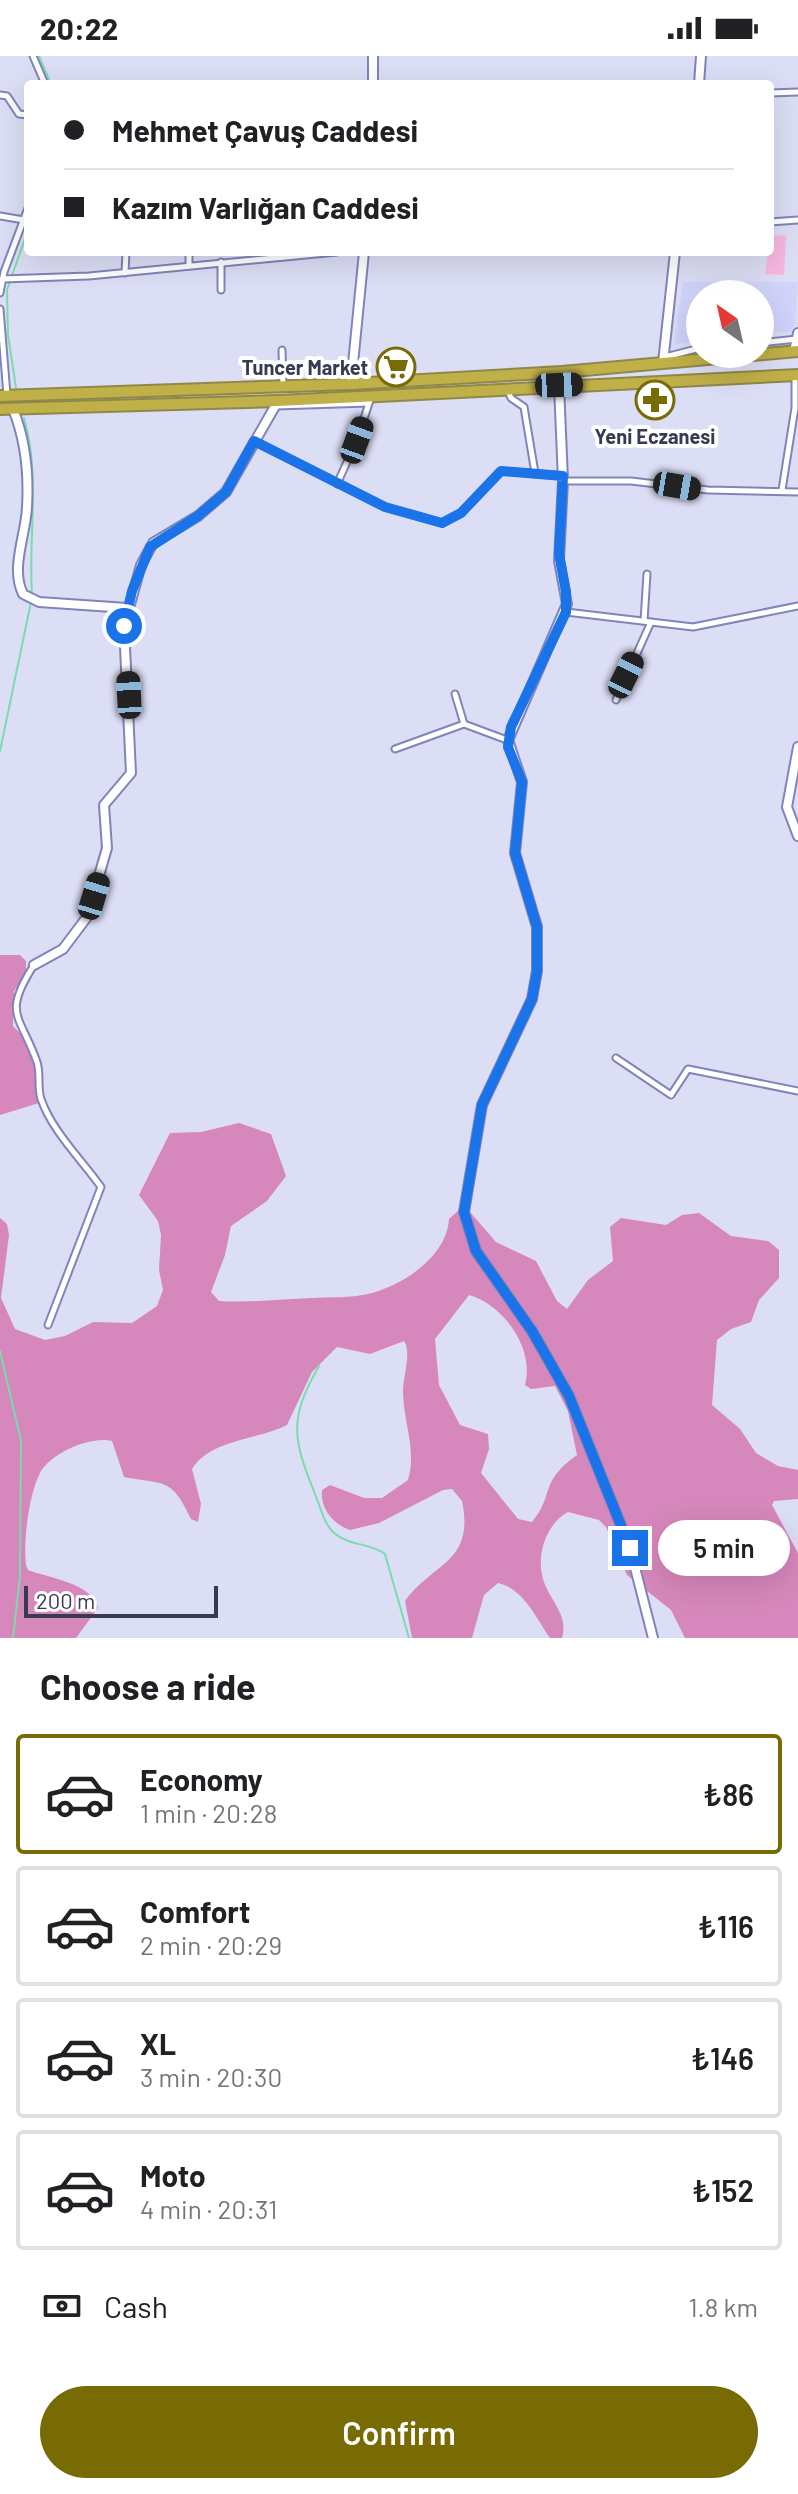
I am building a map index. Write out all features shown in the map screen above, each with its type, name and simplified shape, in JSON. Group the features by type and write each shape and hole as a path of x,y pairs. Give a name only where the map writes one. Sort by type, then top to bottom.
{"highway":[{"path":"4,396 351,384 664,360 797,344"},
{"path":"797,344 782,363 785,371 797,379"},
{"path":"0,409 277,404 559,385 797,379"}],"street":[{"path":"33,56 43,80"},
{"path":"373,56 373,80"},
{"path":"699,80 701,56"},
{"path":"774,93 798,92"},
{"path":"0,95 7,96 19,114 24,115"},
{"path":"0,216 24,220 0,293"},
{"path":"774,222 798,220"},
{"path":"125,273 126,256"},
{"path":"189,256 189,265"},
{"path":"3,279 125,273 291,256"},
{"path":"351,384 364,256"},
{"path":"675,256 664,360 686,353"},
{"path":"221,262 221,290"},
{"path":"0,309 4,396"},
{"path":"774,343 797,344"},
{"path":"282,350 283,388"},
{"path":"782,490 797,379"},
{"path":"559,385 563,478 559,554 566,612 511,727 508,740 522,782 515,853 537,927 537,971 532,999 482,1105 464,1212 476,1251 532,1331 569,1396 626,1535 653,1638"},
{"path":"506,388 511,398 524,407 535,473"},
{"path":"336,484 357,440 370,399"},
{"path":"48,1325 101,1187 67,1143 39,1095 40,1071 19,1025 16,994 34,965 63,949 87,917 107,848 104,805 127,780 133,767 124,637 127,608 150,547 198,516 226,492 277,404"},
{"path":"13,409 23,436 27,461 27,509 20,588 32,600 127,608"},
{"path":"254,441 336,484 410,517 448,523 470,506 498,473 535,473 708,490 798,492"},
{"path":"616,700 648,622 647,574"},
{"path":"566,612 693,627 798,606"},
{"path":"455,694 464,724"},
{"path":"395,749 464,724 508,740"},
{"path":"798,747 787,807 798,836"},
{"path":"616,1058 671,1095 688,1069 798,1091"}],"shaded area":[{"path":"774,235 786,236 784,275 765,274 767,256 774,256"},
{"path":"683,282 686,282 686,343 674,345"},
{"path":"774,282 798,282 794,326 790,332 774,333"},
{"path":"0,955 20,955 26,961 26,974 14,991 13,1026 34,1052 41,1078 39,1103 0,1115"},
{"path":"239,1123 271,1134 286,1176 267,1201 231,1226 225,1255 211,1292 219,1301 347,1297 381,1290 408,1277 432,1257 446,1233 449,1219 460,1209 470,1212 496,1242 536,1261 557,1301 567,1309 588,1280 613,1261 610,1227 621,1218 666,1225 682,1215 699,1213 731,1236 768,1241 779,1250 779,1278 759,1300 751,1322 731,1329 717,1340 712,1405 740,1429 756,1453 778,1466 798,1470 798,1499 774,1501 772,1505 798,1553 798,1638 685,1638 671,1610 627,1575 606,1527 599,1520 568,1512 549,1532 541,1560 543,1579 561,1614 562,1638 550,1638 522,1598 498,1583 484,1595 472,1638 412,1638 405,1601 457,1550 463,1537 462,1501 452,1489 443,1490 379,1523 350,1530 329,1515 322,1497 322,1490 330,1485 364,1498 382,1498 408,1480 411,1458 404,1402 407,1358 404,1341 370,1354 337,1347 312,1372 287,1425 223,1446 200,1459 192,1469 201,1504 198,1522 191,1519 172,1489 158,1482 124,1477 112,1441 82,1444 53,1459 40,1473 33,1493 26,1531 26,1565 28,1570 79,1587 94,1600 98,1608 76,1638 0,1638 0,1218 7,1224 9,1235 1,1298 15,1329 45,1340 65,1336 93,1322 132,1323 157,1306 163,1290 159,1270 161,1235 158,1221 139,1195 170,1133 201,1132","holes":["469,1295 482,1300 505,1318 521,1343 527,1371 525,1385 531,1389 555,1386 568,1411 577,1455 557,1473 532,1522 518,1519 481,1473 489,1449 488,1434 460,1425 439,1385 435,1339"]}],"waterway":[{"path":"39,56 49,80"},
{"path":"16,388 8,335 7,290 24,241"},
{"path":"24,418 33,484 32,595"},
{"path":"0,751 31,602"},
{"path":"0,1351 21,1441 20,1576 13,1638"},
{"path":"319,1366 298,1416 298,1444 302,1458 323,1515 334,1533 385,1554 409,1638"}],"place":[{"name":"Tuncer Market","path":"396,367"},
{"name":"Yeni Eczanesi","path":"655,400"}],"route":[{"path":"124,626 132,591 147,551 162,537 211,507 226,492 254,441 385,507 410,517 442,523 454,520 501,471 563,476 559,554 566,612 511,727 508,740 522,782 515,853 537,927 535,985 526,1013 486,1093 476,1129 463,1204 476,1251 532,1331 569,1396 630,1548"}]}
